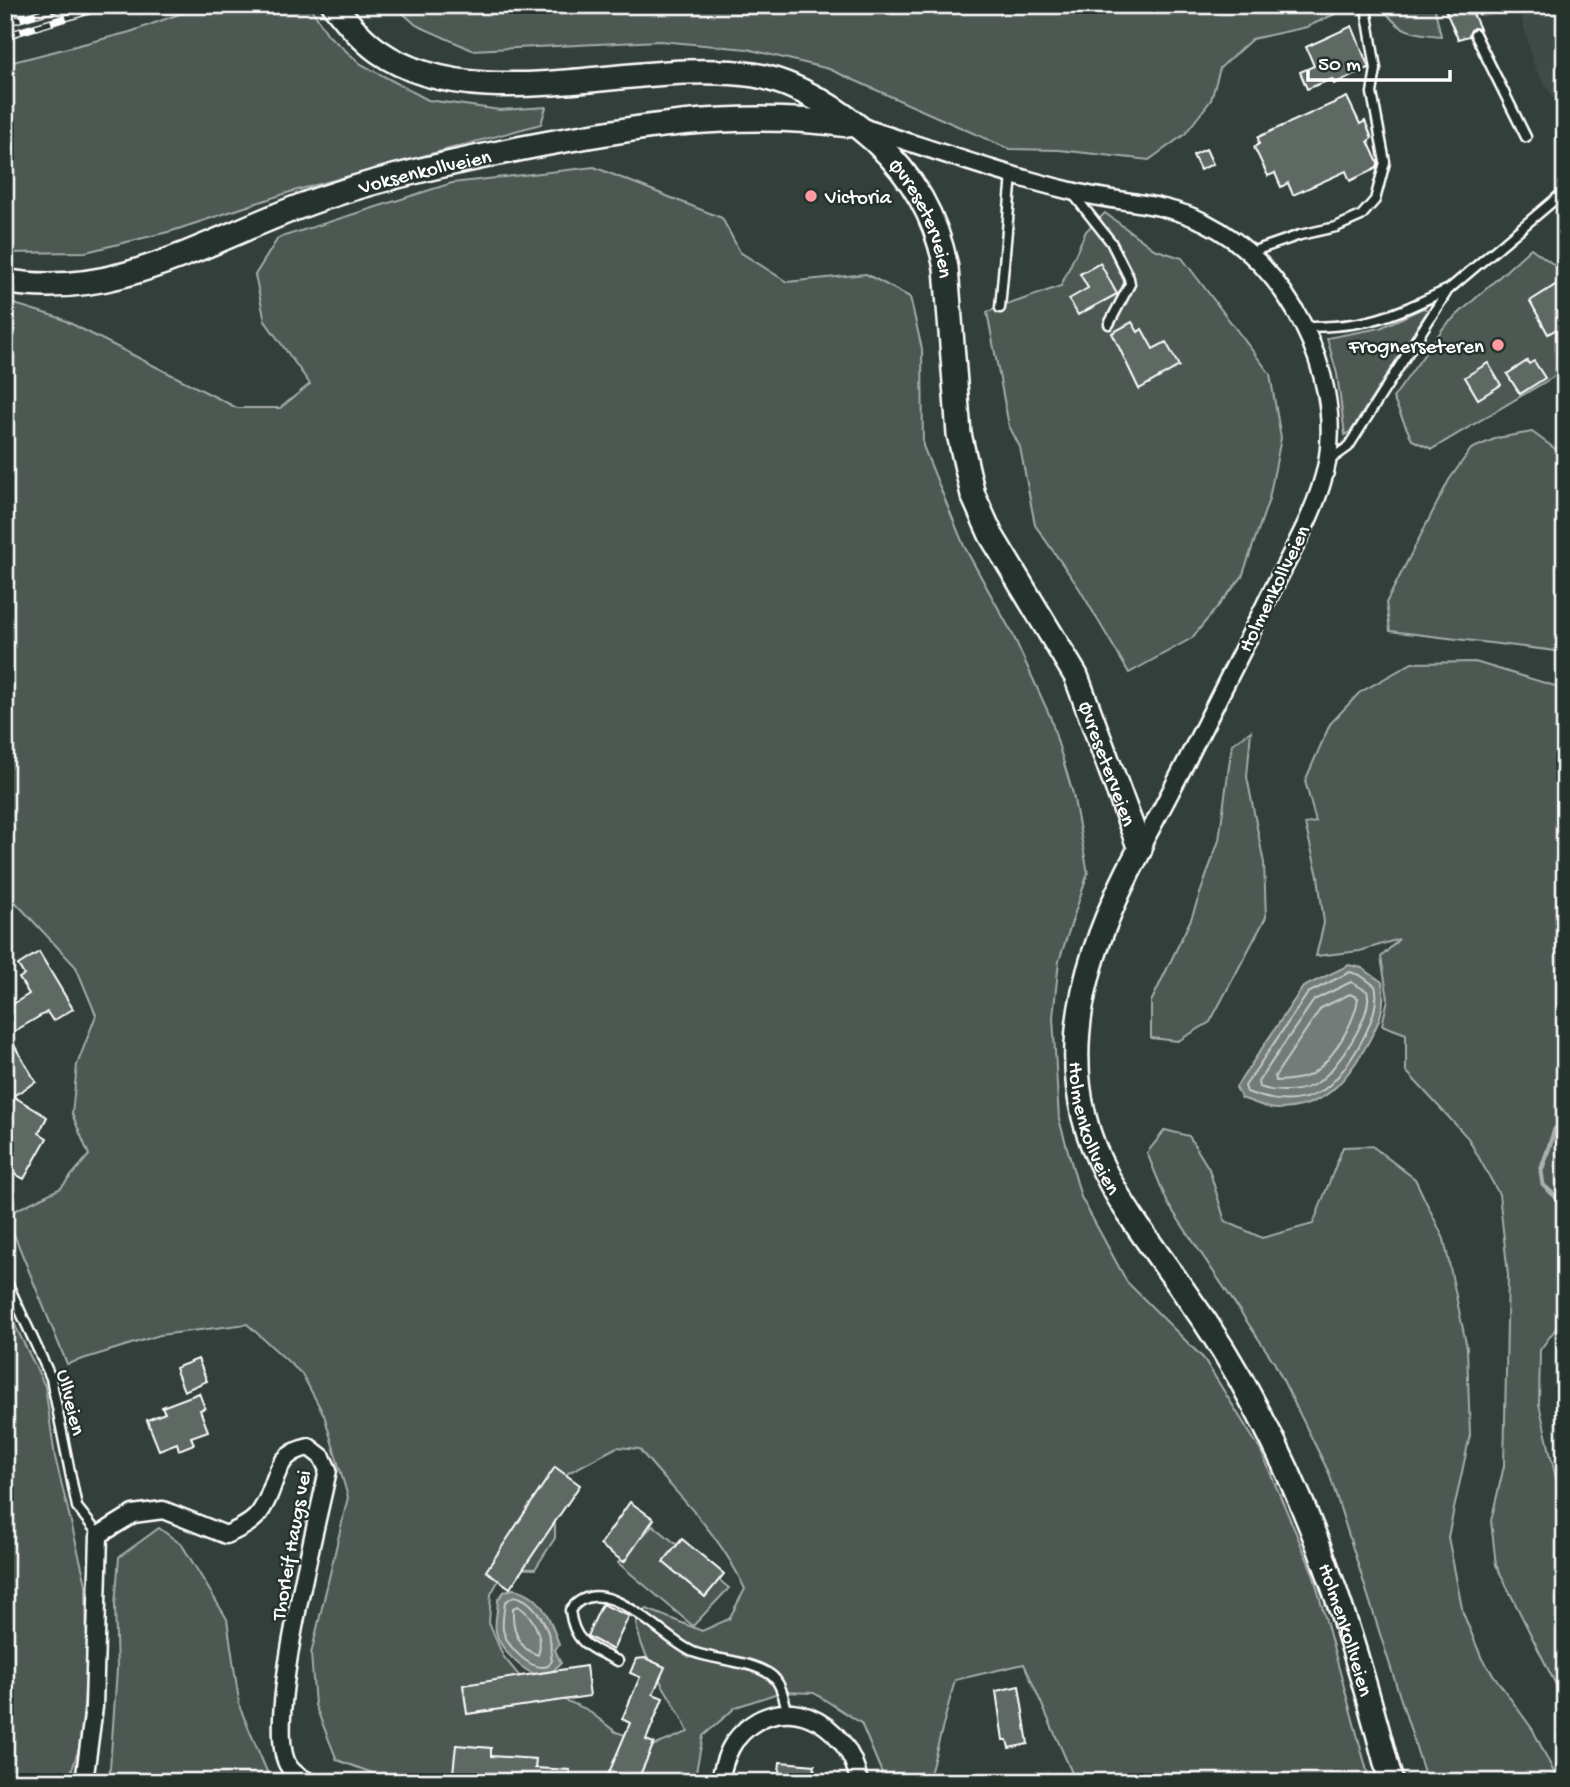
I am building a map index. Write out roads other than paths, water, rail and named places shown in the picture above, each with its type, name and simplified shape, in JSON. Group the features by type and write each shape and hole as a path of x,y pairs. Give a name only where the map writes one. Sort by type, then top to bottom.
{"main road":[{"name":"Øvreseterveien","path":"334,5 360,37 378,51 419,72 440,78 505,83 685,71 744,74 783,84 859,126 901,167 935,224 946,268 960,434 973,495 991,534 1076,676 1140,849"},
{"name":"Voksenkollveien","path":"5,281 49,286 104,281 146,269 266,219 352,189 449,164 605,132 742,117 806,119 859,126"},
{"name":"Holmenkollveien","path":"1140,849 1099,933 1080,1001 1076,1076 1085,1126 1118,1196 1212,1332 1274,1443 1309,1521 1342,1608 1391,1782"}],"street":[{"name":"Holmenkollveien","path":"859,126 1071,191 1173,210 1216,229 1248,253 1275,282 1303,327 1325,392 1329,441 1327,462 1315,504 1185,766 1140,849"},
{"name":"Thorleif Haugs vei","path":"99,1535 133,1514 163,1510 226,1535 244,1526 262,1510 281,1464 293,1450 309,1447 322,1457 328,1470 284,1691 280,1732 286,1763 295,1774 310,1782"},
{"path":"84,1782 94,1707 99,1535"},
{"path":"719,1782 728,1752 736,1739 759,1721 788,1713 813,1717 834,1732 852,1756 859,1782"}],"lane":[{"path":"1248,253 1300,235 1336,228 1362,216 1375,200 1385,162 1372,93 1376,69 1367,14"},
{"path":"1475,34 1526,137"},
{"path":"1000,307 1012,175"},
{"path":"1071,191 1089,219 1111,242 1129,278 1130,284 1109,324"},
{"path":"1303,327 1345,327 1371,323 1448,290 1565,191"},
{"path":"1327,462 1348,447 1448,290"},
{"name":"Ullveien","path":"5,1278 51,1378 78,1507 99,1535"},
{"path":"618,1661 586,1646 572,1627 570,1610 579,1598 592,1594 635,1610 692,1651 770,1675 780,1686 788,1713"}],"water":[{"path":"1349,965 1362,968 1382,982 1383,1000 1374,1032 1349,1072 1320,1099 1293,1108 1273,1109 1241,1098 1236,1087 1303,987"},
{"path":"513,1589 531,1596 544,1609 559,1644 555,1650 561,1663 543,1675 521,1666 507,1653 498,1638 495,1624 498,1599 505,1591"}],"waterway":[{"path":"1565,1125 1555,1129 1541,1171 1543,1185 1565,1205"}],"railway":[{"path":"5,23 68,5"},
{"path":"5,36 109,5"}],"place":[{"name":"Victoria","path":"811,196"},
{"name":"Frognerseteren","path":"1498,345"}]}
